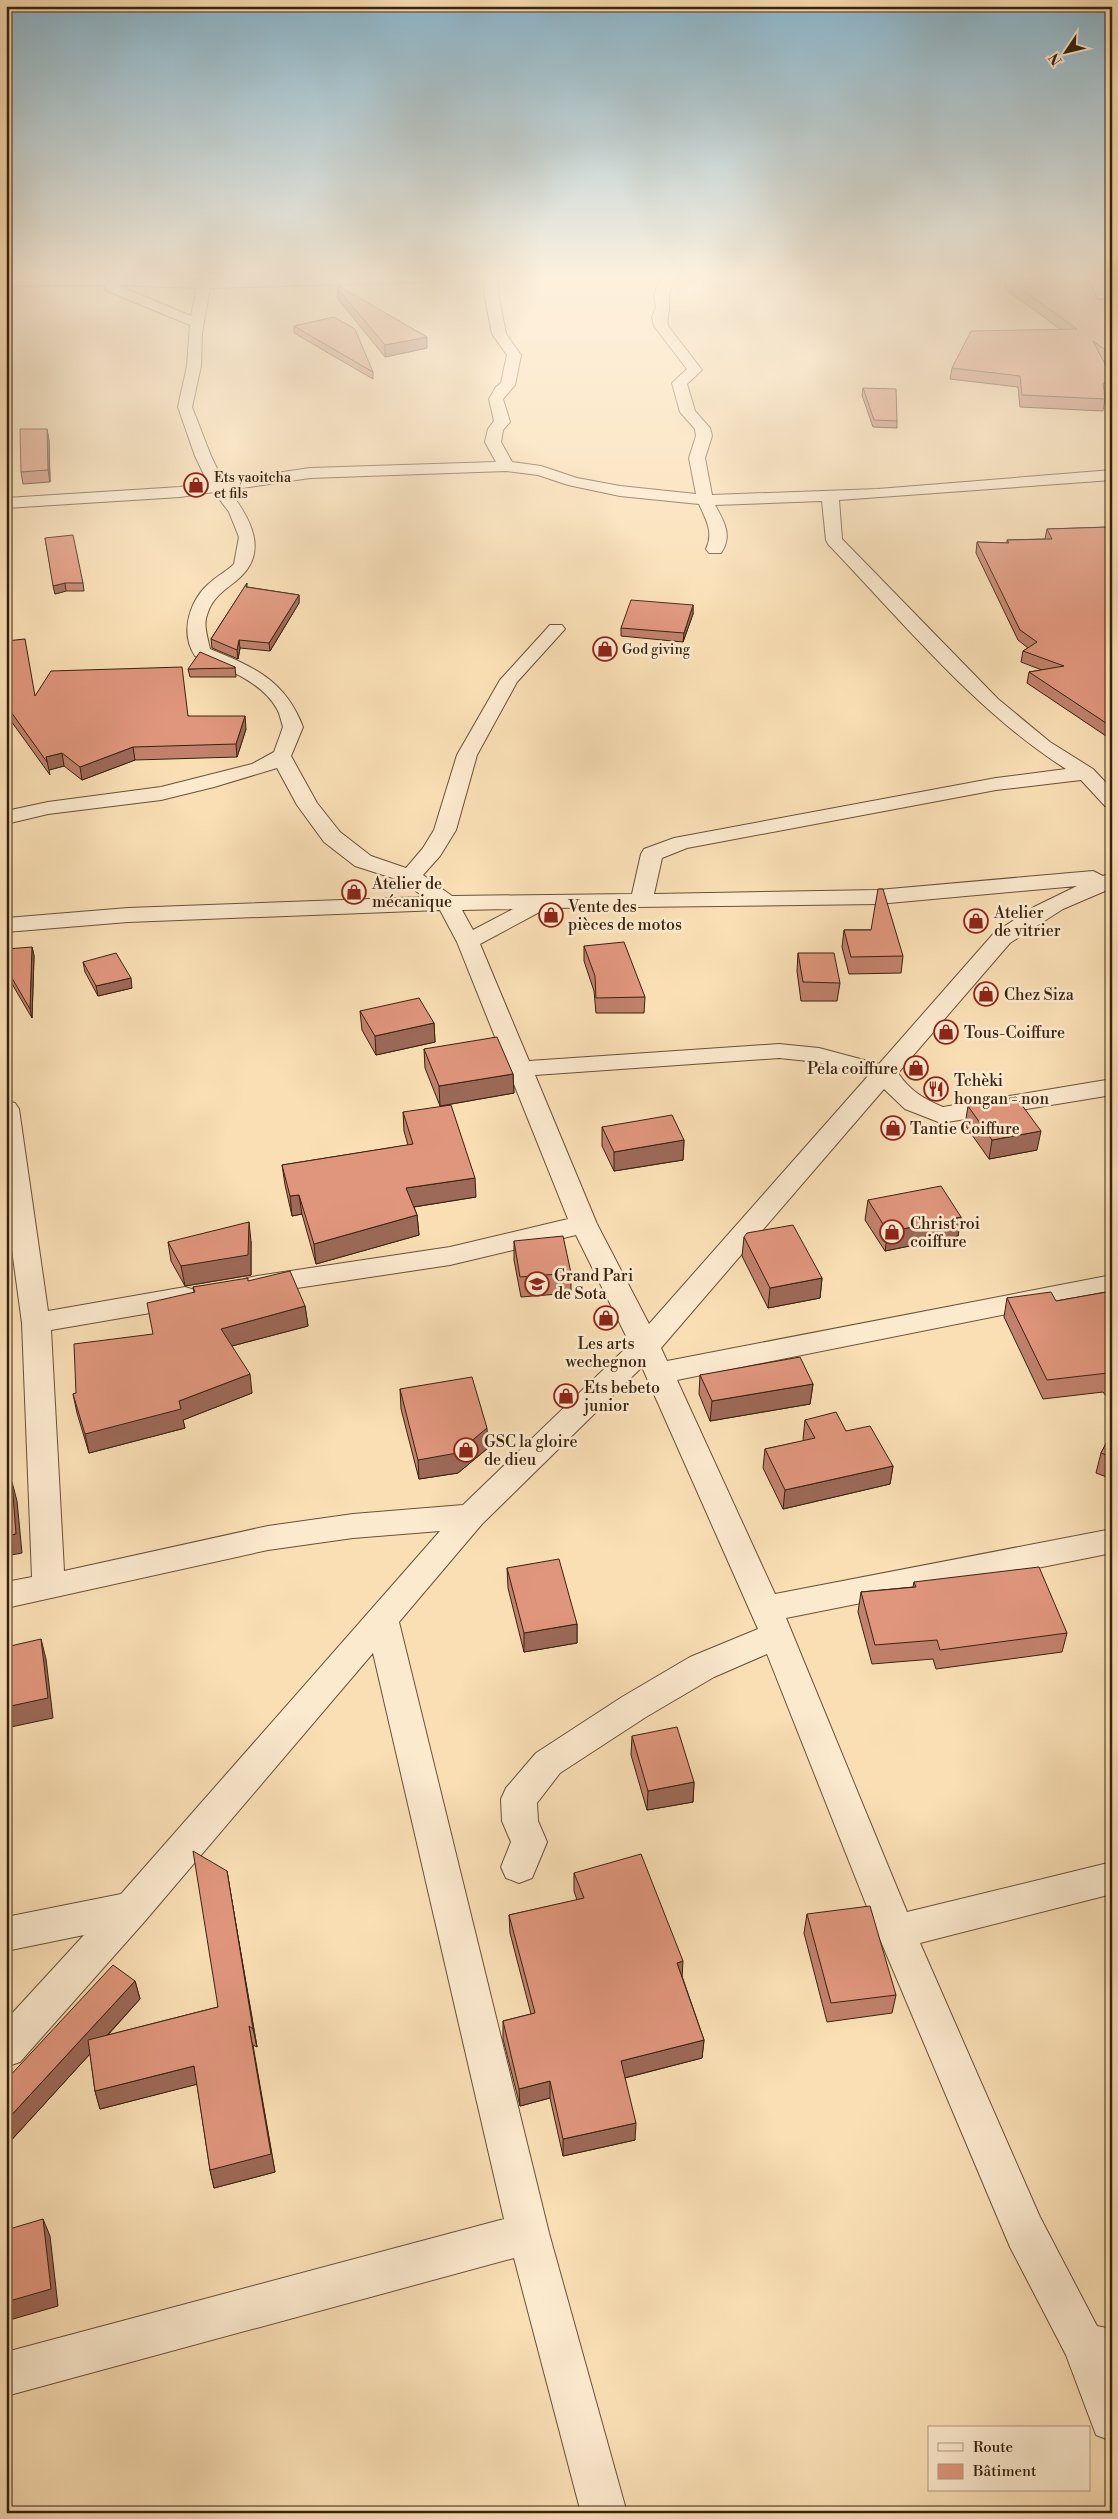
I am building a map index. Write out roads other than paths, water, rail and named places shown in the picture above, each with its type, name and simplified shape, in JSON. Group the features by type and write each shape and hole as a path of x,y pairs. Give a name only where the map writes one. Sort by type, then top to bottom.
{"street":[{"path":"6,818 34,809 64,804 114,801 178,791 253,769 282,757 293,727 283,702 258,681 238,668 202,652 197,632 197,616 205,599 217,585 242,566 247,537 238,512 218,486 203,456 185,407 188,395"},
{"path":"498,395 496,399 502,422 496,429 493,442 506,466"},
{"path":"683,395 688,412 702,428 704,436 698,458 705,500 717,524 719,540 715,549"},
{"path":"6,503 148,494 310,473 506,466 541,471 574,482 620,492 705,500 878,494 1112,474"},
{"path":"830,496 834,540 991,703 1044,746 1086,773 1112,802"},
{"path":"410,876 432,851 445,830 453,808 456,785 467,755 509,680 556,629"},
{"path":"282,757 307,805 332,837 363,861 410,876 448,904 468,942 522,1069 584,1224 653,1360 771,1622 896,1932 1025,2232 1097,2347 1112,2419"},
{"path":"641,901 652,854 682,842 996,784 1086,773"},
{"path":"6,925 128,915 448,904 878,896 1112,878"},
{"path":"6,2049 132,1909 471,1516 653,1360 885,1073 1002,938 1033,915 1070,895 1112,878"},
{"path":"468,942 543,902"},
{"path":"522,1069 779,1051 820,1054 885,1073 896,1089 914,1104 941,1115 1112,1087"},
{"path":"6,1109 36,1323 49,1587"},
{"path":"235,1288 361,1272 450,1256 584,1224"},
{"path":"653,1360 1112,1284"},
{"path":"36,1323 207,1293"},
{"path":"6,1595 268,1538 353,1526 471,1516"},
{"path":"519,1867 529,1842 520,1821 520,1799 548,1763 771,1622 1112,1541"},
{"path":"382,1620 528,2233 604,2513"},
{"path":"896,1932 1112,1878"},
{"path":"6,1934 132,1909"},
{"path":"6,2374 528,2233"}],"place":[{"name":"Ets yaoitcha et fils","path":"196,485"},
{"name":"God giving","path":"605,649"},
{"name":"Atelier de mécanique","path":"354,892"},
{"name":"Vente des pièces de motos","path":"551,915"},
{"name":"Atelier de vitrier","path":"976,921"},
{"name":"Chez Siza","path":"986,994"},
{"name":"Tous-Coiffure","path":"946,1032"},
{"name":"Pela coiffure","path":"916,1068"},
{"name":"Tchèki hongan - non","path":"936,1089"},
{"name":"Tantie Coiffure","path":"893,1128"},
{"name":"Christ roi coiffure","path":"892,1232"},
{"name":"Grand Pari de Sota","path":"537,1284"},
{"name":"Les arts wechegnon","path":"606,1318"},
{"name":"Ets bebeto junior","path":"566,1396"},
{"name":"GSC la gloire de dieu","path":"466,1450"}]}
